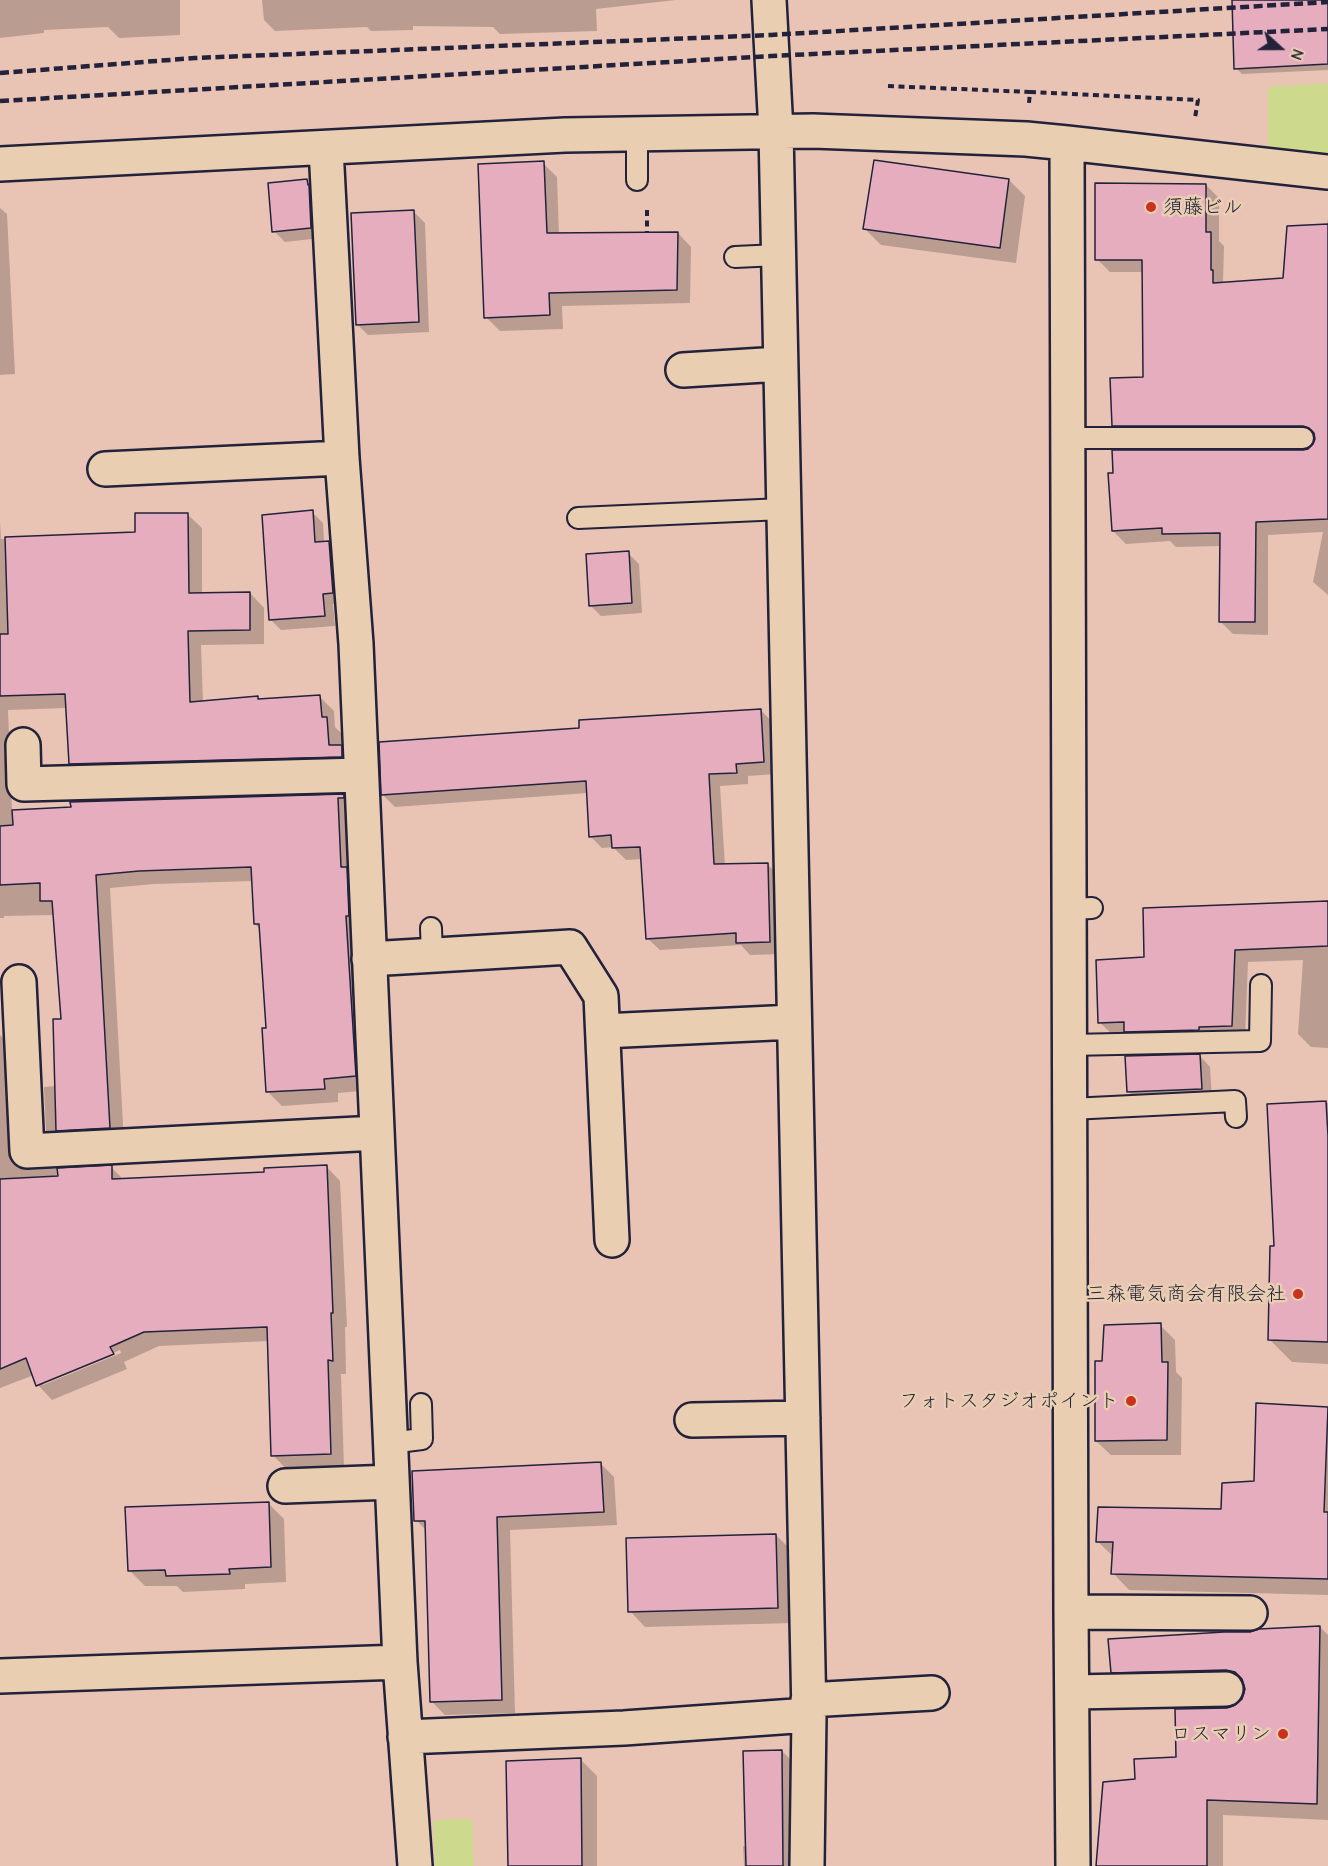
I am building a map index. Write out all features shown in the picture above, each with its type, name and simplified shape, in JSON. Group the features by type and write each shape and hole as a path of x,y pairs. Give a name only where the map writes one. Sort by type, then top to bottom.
{"street":[{"path":"769,0 776,131 808,1707 807,1866"},
{"path":"0,164 565,135 848,131 1067,142 1328,172"},
{"path":"1067,142 1068,438 1081,908 1070,1045 1073,1866"},
{"path":"326,148 342,458 356,644 400,1662 415,1866"},
{"path":"683,370 780,364"},
{"path":"105,470 342,458"},
{"path":"23,745 24,784 361,775"},
{"path":"369,959 431,942 570,947 602,996 612,1239"},
{"path":"19,982 27,1151 377,1132"},
{"path":"603,1031 794,1022"},
{"path":"692,1420 802,1418"},
{"path":"285,1486 392,1482"},
{"path":"1071,1612 1250,1613"},
{"path":"0,1676 400,1662"},
{"path":"1072,1692 1226,1689"},
{"path":"405,1737 624,1728 932,1694"}],"lane":[{"path":"637,135 637,180"},
{"path":"735,257 778,255"},
{"path":"1068,438 1303,438"},
{"path":"578,518 783,509"},
{"path":"1070,1045 1260,1041 1261,985"},
{"path":"1070,1109 1235,1101 1236,1117"},
{"path":"390,1443 422,1439 421,1404"}],"path":[{"path":"888,86 1198,100 1194,128"},
{"path":"1026,139 1030,92"}],"green space":[{"path":"1328,83 1328,156 1268,148 1268,87"},
{"path":"472,1819 474,1866 435,1866 433,1820"}],"building":[{"path":"1232,0 1328,0 1328,64 1234,69"},
{"path":"874,160 1009,179 1000,248 863,229"},
{"path":"544,161 547,233 678,232 677,290 549,293 550,315 484,318 478,164"},
{"path":"307,179 311,228 272,232 268,183"},
{"path":"1095,183 1206,184 1206,232 1211,232 1213,283 1283,278 1287,226 1328,224 1328,519 1256,522 1255,622 1219,622 1220,533 1162,534 1162,528 1112,531 1108,473 1113,473 1112,450 1303,450 1313,444 1314,433 1303,426 1112,426 1110,378 1143,377 1142,260 1095,260"},
{"path":"414,210 419,322 356,325 351,213"},
{"path":"313,510 315,542 329,541 333,593 323,594 325,616 269,620 262,515"},
{"path":"135,513 188,513 189,593 250,592 250,630 188,631 190,702 258,696 258,699 320,695 322,717 327,717 329,745 342,745 342,757 69,764 65,694 0,696 0,634 8,634 5,537 135,532"},
{"path":"629,551 632,603 589,606 586,554"},
{"path":"761,709 764,762 736,764 737,773 709,774 714,864 768,863 770,942 736,943 736,933 646,939 640,847 612,848 611,835 589,837 586,781 381,795 379,742 579,728 579,720"},
{"path":"344,794 344,798 338,798 341,867 347,867 349,916 346,916 356,1076 324,1079 325,1089 266,1092 262,1028 266,1028 259,924 254,924 251,867 96,875 110,1128 56,1131 53,1019 61,1019 52,901 40,901 40,883 0,885 0,826 13,825 12,810 71,807 70,802"},
{"path":"1328,901 1328,946 1235,950 1232,1026 1199,1027 1199,1030 1124,1032 1124,1022 1098,1023 1096,960 1144,957 1143,908"},
{"path":"1200,1054 1202,1089 1127,1092 1125,1056"},
{"path":"1326,1101 1328,1342 1268,1340 1270,1246 1274,1246 1267,1104"},
{"path":"112,1165 112,1179 264,1172 264,1168 327,1165 333,1313 331,1313 333,1361 328,1360 331,1454 271,1456 267,1327 144,1332 110,1347 114,1354 36,1386 26,1358 0,1369 0,1179 58,1176 57,1168"},
{"name":"フォトスタジオポイント","path":"1161,1323 1162,1362 1168,1362 1167,1440 1095,1441 1095,1361 1102,1361 1104,1325"},
{"path":"1256,1403 1328,1407 1324,1512 1328,1512 1328,1579 1111,1574 1113,1542 1096,1542 1098,1507 1221,1509 1222,1483 1254,1481"},
{"path":"601,1462 604,1512 497,1517 502,1700 430,1702 425,1521 414,1521 412,1471"},
{"path":"269,1502 271,1567 229,1569 230,1574 166,1576 165,1570 128,1571 125,1507"},
{"path":"776,1534 778,1608 628,1612 626,1538"},
{"path":"1320,1626 1317,1804 1207,1800 1207,1866 1096,1866 1103,1782 1135,1779 1134,1759 1176,1757 1175,1709 1227,1708 1242,1699 1245,1689 1242,1679 1235,1672 1226,1670 1111,1673 1108,1639"},
{"path":"782,1750 783,1866 746,1866 743,1751"},
{"path":"581,1758 582,1866 508,1866 506,1761"}],"railway":[{"path":"0,73 195,58 771,35 1328,2"},
{"path":"0,101 771,56 1328,29"}],"place":[{"name":"須藤ビル","path":"1151,207"},
{"name":"三森電気商会有限会社","path":"1298,1294"},
{"name":"フォトスタジオポイント","path":"1131,1401"},
{"name":"ロスマリン","path":"1283,1734"}]}
